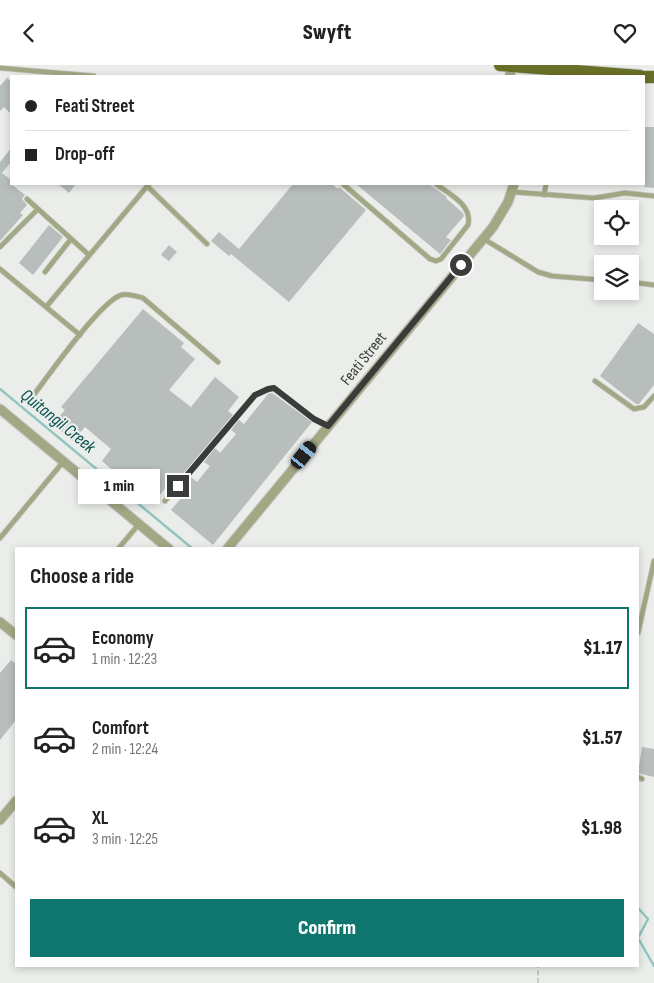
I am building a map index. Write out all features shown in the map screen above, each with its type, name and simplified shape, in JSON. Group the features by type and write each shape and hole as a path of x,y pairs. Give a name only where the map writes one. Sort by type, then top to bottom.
{"main road":[{"path":"507,69 621,75"}],"street":[{"name":"Feati Street","path":"229,547 484,239 502,214 513,188"},
{"path":"0,409 167,547"},
{"path":"0,622 15,634"},
{"path":"0,820 15,802"}],"lane":[{"path":"0,69 81,75"},
{"path":"46,307 148,185 207,243"},
{"path":"344,185 430,259 436,261 441,259 468,225 469,219 469,213 465,207 437,185"},
{"path":"544,195 546,185"},
{"path":"513,188 544,195 594,198 625,193 654,196"},
{"path":"27,199 89,255"},
{"path":"0,247 38,209"},
{"path":"45,272 71,239"},
{"path":"484,239 538,272 559,277 594,279"},
{"path":"0,269 80,335"},
{"path":"639,283 654,285"},
{"path":"33,396 80,335 112,300 122,295 133,295 143,298 218,362"},
{"path":"595,381 634,409 644,407 654,396"},
{"path":"165,501 255,395 263,391 273,388 314,419 328,426"},
{"path":"0,538 63,462"},
{"path":"120,547 139,524"},
{"path":"639,628 654,561"},
{"path":"0,873 15,886"}],"path":[{"path":"538,967 538,983"}],"building":[{"path":"7,78 10,80 10,113 4,107 0,111 0,86"},
{"path":"645,127 654,127 654,188 644,187"},
{"path":"10,149 10,163 2,173 10,179 10,185 25,195 22,199 27,205 20,213 23,215 0,241 0,162"},
{"path":"59,185 75,185 69,193"},
{"path":"292,185 333,185 338,189 339,187 366,210 289,302 231,254 229,256 211,241 219,232 239,249"},
{"path":"357,185 430,185 447,197 464,216 446,237 451,240 440,254"},
{"path":"49,225 63,237 33,275 19,263"},
{"path":"169,245 177,252 169,261 161,255"},
{"path":"143,309 184,343 181,347 195,359 169,390 191,407 215,377 239,397 228,411 233,415 176,482 173,479 154,502 130,482 128,484 102,461 111,449 85,427 73,441 53,424 65,410 61,407"},
{"path":"638,323 654,334 654,385 639,404 636,404 600,376"},
{"path":"272,393 312,422 213,545 171,510 187,491 182,487 191,477 197,482 210,466 204,462 215,448 220,453 236,434 231,430 239,420 244,424 268,394"},
{"path":"11,660 15,663 15,721 0,740 0,673"},
{"path":"642,747 654,749 654,777 639,773"}],"waterway":[{"name":"Quitangil Creek","path":"0,389 191,547"},
{"name":"Quitangil Creek","path":"639,909 648,919 639,936"},
{"name":"Quitangil Creek","path":"639,940 654,966"}],"route":[{"path":"178,486 255,395 268,389 274,388 314,419 328,426 461,265"}]}
